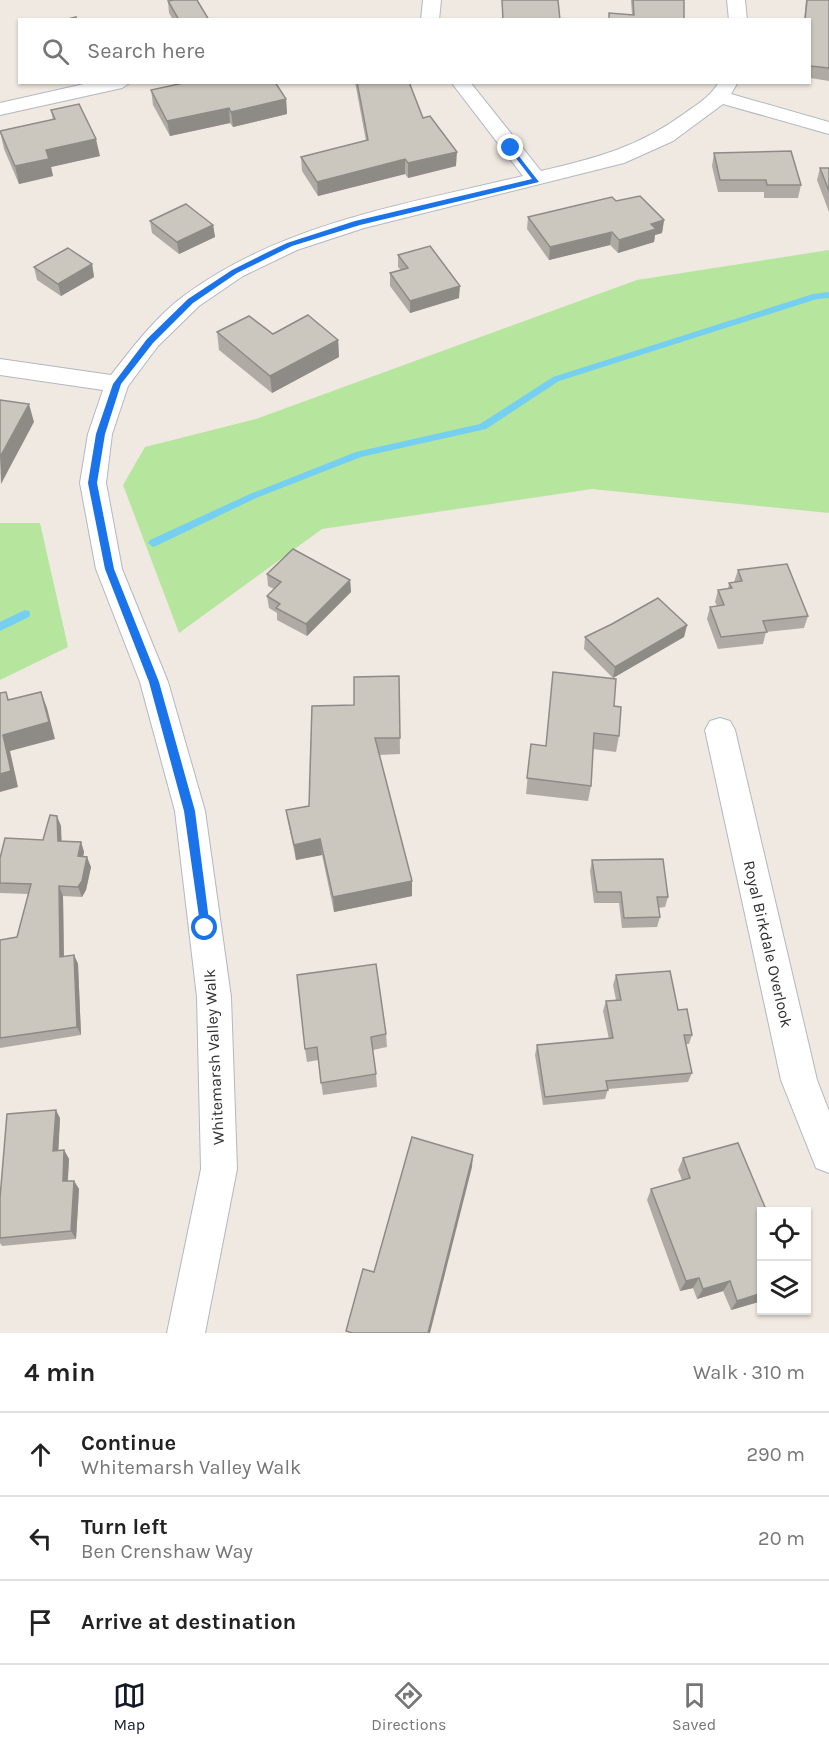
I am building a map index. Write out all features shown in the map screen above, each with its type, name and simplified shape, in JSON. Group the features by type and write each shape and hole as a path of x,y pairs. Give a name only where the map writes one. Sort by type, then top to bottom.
{"street":[{"path":"430,18 432,0"},
{"path":"736,0 738,18"},
{"path":"0,109 113,84"},
{"path":"462,84 537,180"},
{"path":"725,90 828,128"},
{"name":"Whitemarsh Valley Walk","path":"186,1333 219,1169 214,997 189,811 154,682 110,569 93,483 100,434 117,384 150,341 191,301 235,272 289,245 357,223 616,159 666,137 725,90"},
{"path":"0,367 117,384"},
{"name":"Royal Birkdale Overlook","path":"720,730 800,1080 829,1155"}],"green space":[{"path":"829,250 829,513 592,489 322,529 179,633 123,485 145,447 256,419 637,280"},
{"path":"0,523 40,523 68,647 0,680"}],"building":[{"path":"197,0 208,18 178,18 168,1"},
{"path":"502,0 558,0 560,18 503,18"},
{"path":"633,0 684,0 684,18 609,18 609,13 634,15"},
{"path":"807,0 829,0 829,68 811,66 811,18 805,18"},
{"path":"179,84 276,84 286,99 231,112 229,108 167,121 151,90"},
{"path":"357,84 410,84 423,118 430,116 457,152 408,163 405,159 317,182 301,157 368,140"},
{"path":"79,104 96,139 46,150 49,159 15,166 0,131 55,119 51,110"},
{"path":"791,151 801,185 767,185 766,180 720,180 714,153"},
{"path":"820,168 829,168 829,191"},
{"path":"640,196 664,220 651,224 656,229 619,240 612,232 550,247 528,217 612,197 616,201"},
{"path":"186,204 213,225 177,242 150,221"},
{"path":"430,246 460,286 410,301 390,273 408,268 398,255"},
{"path":"68,248 92,264 58,284 34,267"},
{"path":"308,315 338,340 270,376 217,332 249,316 273,334"},
{"path":"0,400 29,404 0,457"},
{"path":"293,549 350,580 306,624 276,608 280,604 267,596 281,582 267,574"},
{"path":"787,564 808,616 763,621 767,632 721,637 710,607 724,605 718,590 732,588 729,583 742,581 738,570"},
{"path":"658,598 687,625 615,667 585,637 612,624"},
{"path":"553,672 616,679 614,706 621,707 619,736 594,733 591,786 527,778 531,744 546,746"},
{"path":"399,676 400,738 375,738 412,881 333,897 320,839 294,845 286,810 309,806 312,706 354,705 354,677"},
{"path":"6,692 8,700 41,692 49,722 3,735 11,771 0,774 0,693"},
{"path":"50,815 57,816 58,841 81,842 78,856 87,857 82,881 78,887 59,886 60,957 74,955 77,1027 0,1038 0,940 17,937 31,884 0,883 0,858 5,838 43,840"},
{"path":"663,859 668,897 657,897 660,917 624,918 621,892 597,892 592,860"},
{"path":"376,964 386,1034 371,1037 376,1074 321,1083 317,1047 305,1049 297,975"},
{"path":"670,971 678,1010 687,1009 692,1035 684,1035 692,1073 606,1081 608,1090 545,1097 537,1045 613,1038 606,1001 621,1000 616,975"},
{"path":"56,1110 53,1151 64,1150 63,1181 74,1181 71,1231 0,1238 0,1198 7,1114"},
{"path":"412,1137 473,1155 428,1333 352,1333 346,1331 363,1269 374,1272"},
{"path":"738,1143 765,1207 757,1207 757,1295 737,1301 730,1281 703,1289 699,1278 686,1281 651,1189 690,1178 683,1158"}],"waterway":[{"path":"153,543 253,496 359,454 483,427 556,379 816,296 829,295"},
{"path":"0,627 25,614"}],"route":[{"path":"205,928 189,811 154,682 110,569 93,483 100,434 117,384 150,341 191,301 235,272 289,245 357,223 537,180 511,148"}]}
